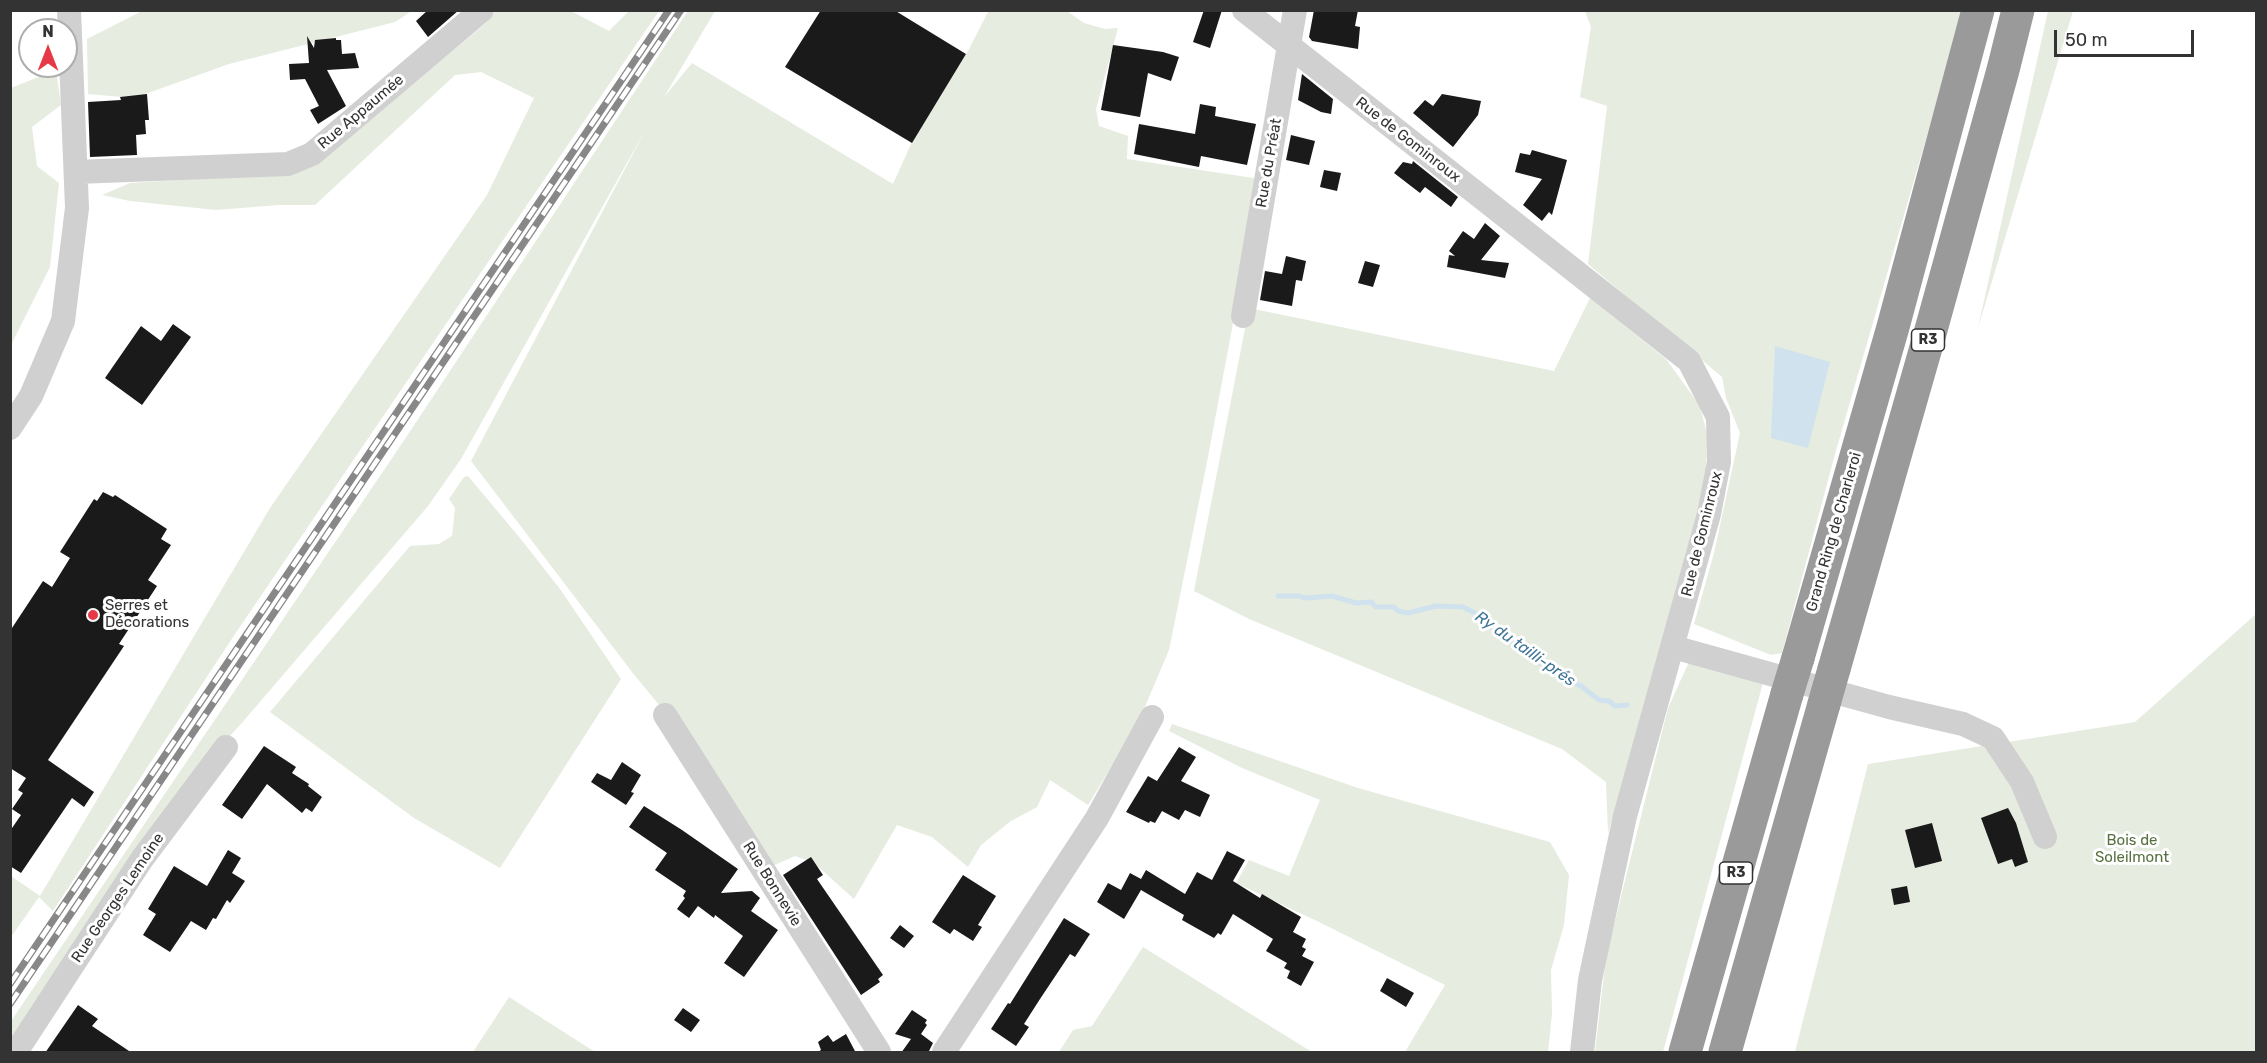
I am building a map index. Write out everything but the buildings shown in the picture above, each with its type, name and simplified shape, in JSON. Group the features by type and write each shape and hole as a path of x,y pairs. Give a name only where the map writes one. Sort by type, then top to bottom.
{"highway":[{"name":"Grand Ring de Charleroi","path":"1685,1053 1893,327 1978,10"},
{"name":"R3","path":"1725,1053 1942,293 2018,10"}],"street":[{"path":"10,428 31,396 63,321 76,208 69,10"},
{"name":"Rue Appaumée","path":"76,172 288,164 312,154 482,10"},
{"name":"Rue de Gominroux","path":"1245,10 1288,47 1689,361 1718,417 1719,462 1709,514 1625,816 1590,980 1582,1053"},
{"name":"Rue du Préat","path":"1243,316 1295,10"},
{"path":"1673,647 1889,707 1962,724 1993,738 2022,782 2045,837"},
{"name":"Rue Bonnevie","path":"665,715 879,1053"},
{"path":"944,1053 1097,818 1152,717"},
{"name":"Rue Georges Lemoine","path":"16,1053 142,859 226,747"}],"green space":[{"path":"989,10 1067,11 1084,23 1105,29 1118,28 1096,109 1099,126 1128,136 1127,159 1260,179 1169,650 1138,723 1088,805 1050,780 1037,807 1011,821 981,845 968,867 932,837 897,825 854,899 814,863 795,856 763,870 696,750 632,672 471,461 646,129 461,459 428,506 241,724 189,780 11,1052 11,1021 405,439 688,11 715,11 664,97 692,63 893,184 911,144 968,51"},
{"path":"142,11 412,11 395,22 229,64 134,98 88,94 87,39"},
{"path":"496,11 571,11 609,31 629,11 659,11 237,631 53,911 39,897 11,937 11,876 40,896 270,508 487,195 534,98 481,72 455,75 315,205 279,205 216,210 130,201 102,195 130,183 295,173 327,155 485,24"},
{"path":"1585,11 1963,11 1835,454 1782,653 1771,655 1694,624 1714,553 1740,433 1726,398 1722,377 1588,264 1607,106 1580,97 1591,27"},
{"path":"2048,11 2073,11 1978,328"},
{"path":"36,78 57,78 61,105 32,127 37,166 59,183 50,267 11,345 11,88"},
{"path":"1590,298 1666,359 1700,406 1707,434 1706,488 1608,833 1606,782 1562,749 1249,619 1194,591 1249,308 1554,371"},
{"path":"468,476 560,589 621,679 500,868 414,818 270,712 410,546 439,544 452,536 455,508 449,499 464,477"},
{"name":"Bois de Soleilmont","path":"2256,614 2256,1052 1795,1052 1868,764 2135,722"},
{"path":"1693,653 1764,679 1663,1052 1595,1052 1606,957 1668,708"},
{"path":"1172,724 1358,788 1550,842 1569,875 1564,925 1551,970 1552,1014 1548,1052 1405,1052 1445,985 1236,883 1249,860 1289,876 1320,800 1242,768 1169,731"},
{"path":"1143,947 1312,1052 1059,1052 1073,1030 1092,1026"},
{"path":"509,997 595,1052 473,1052"}],"water":[{"path":"1775,346 1830,362 1808,448 1771,438"}],"waterway":[{"name":"Ry du tailli-prés","path":"1278,596 1305,598 1332,596 1356,603 1371,602 1376,607 1394,607 1398,611 1408,613 1436,606 1463,607 1479,615 1485,622 1554,673 1581,686 1599,700 1609,701 1615,706 1627,705"}],"railway":[{"path":"10,984 669,10"},
{"path":"10,1004 681,10"}],"place":[{"name":"Serres et Décorations","path":"93,615"}]}
